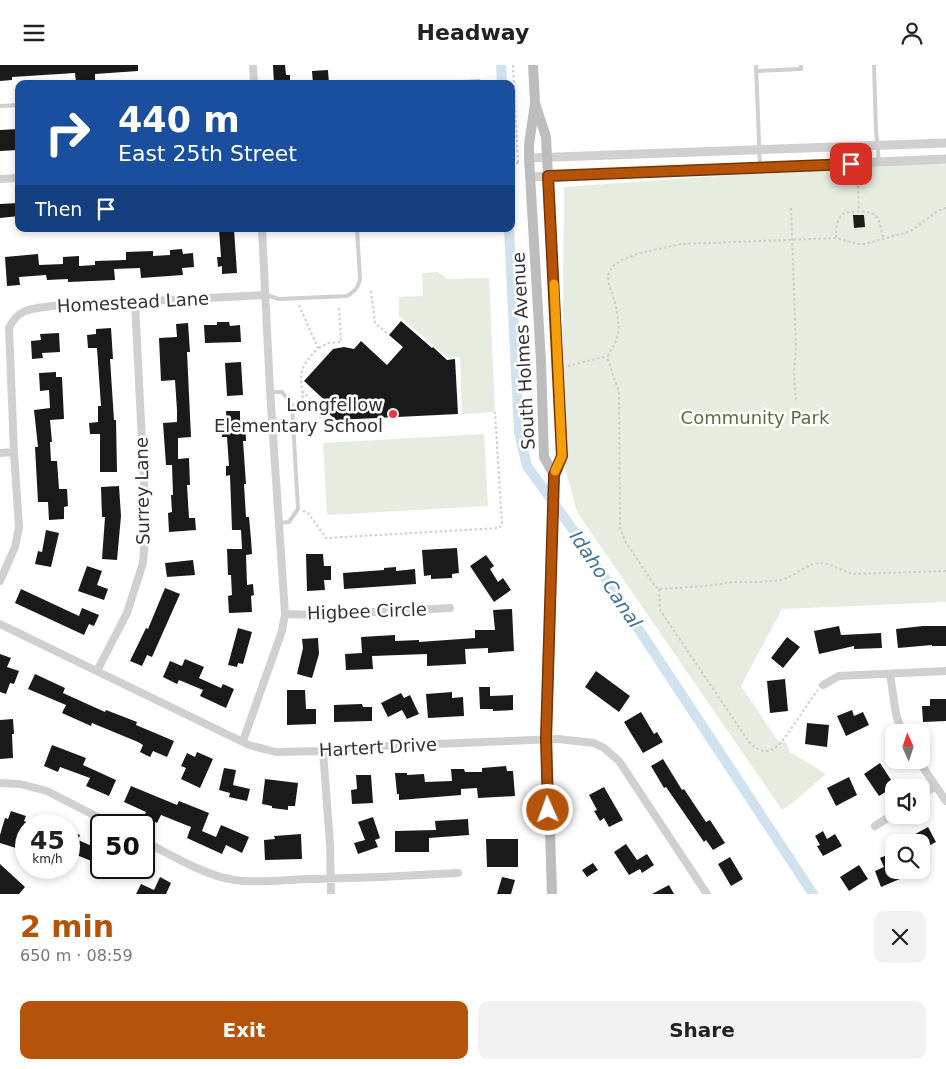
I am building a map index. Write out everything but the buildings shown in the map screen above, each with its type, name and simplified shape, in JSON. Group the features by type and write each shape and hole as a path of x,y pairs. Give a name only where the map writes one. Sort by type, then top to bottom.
{"main road":[{"name":"South Holmes Avenue","path":"533,65 535,103 529,145 544,457 554,475"},
{"name":"South Holmes Avenue","path":"535,103 546,137 562,456 554,475 546,738 552,894"}],"street":[{"path":"253,65 254,80"},
{"path":"530,158 946,143"},
{"path":"531,177 946,159"},
{"path":"0,179 15,178"},
{"path":"243,741 282,631 285,614 270,391 262,232"},
{"name":"Homestead Lane","path":"9,328 13,319 27,309 52,306 266,295"},
{"name":"Surrey Lane","path":"97,671 127,613 143,563 146,523 135,302"},
{"path":"0,326 9,328 19,527 15,547 0,581"},
{"path":"0,453 14,452"},
{"name":"Higbee Circle","path":"285,614 318,615 450,608"},
{"name":"Hartert Drive","path":"0,624 249,745 276,751 323,751 546,738 594,743 604,748 619,761 707,894"},
{"path":"823,685 839,676 946,671"},
{"path":"890,674 899,724"},
{"path":"323,751 330,844 331,894"},
{"path":"924,769 946,801"},
{"path":"0,783 20,784 47,791 92,814"},
{"path":"930,790 936,786"},
{"path":"875,826 885,819"},
{"path":"155,846 216,875 233,880 267,883 312,879 458,873"}],"lane":[{"path":"756,65 760,167"},
{"path":"756,71 802,69 801,65"},
{"path":"874,65 880,162"},
{"path":"0,106 15,105"},
{"path":"266,295 279,299 348,296 355,292 360,279 357,232"},
{"path":"270,391 282,392 292,405 298,509 289,522 278,523"}],"path":[{"path":"513,65 514,80"},
{"path":"515,104 518,162 515,162"},
{"path":"858,186 859,212"},
{"path":"791,208 796,403"},
{"path":"946,208 933,213 911,231 865,244 836,238 669,245 640,253 613,266 608,275 608,285 616,306 619,330 616,341 608,356 610,368 619,392 620,527 629,548 655,586 659,589 782,579 810,565 820,563 828,564 852,574 946,571"},
{"path":"836,238 837,224 841,216 845,213 859,212 874,214 879,220 883,239"},
{"path":"371,291 375,323 387,333"},
{"path":"299,305 318,348"},
{"path":"303,401 300,379 304,362 318,348 328,343 341,342 339,306"},
{"path":"558,368 608,356"},
{"path":"302,391 336,423 349,422"},
{"path":"305,431 312,427 324,412"},
{"path":"298,509 308,513 326,538 499,528 502,525 495,412"},
{"path":"659,589 660,610 749,743 755,749 763,751 773,749 780,743 809,701 823,685"}],"green space":[{"name":"Community Park","path":"946,160 946,602 782,609 741,686 778,741 786,742 790,752 826,774 782,810 577,512 562,456 564,187"},
{"path":"438,272 447,279 489,278 495,412 462,414 460,357 448,358 399,316 399,297 423,296 422,273"},
{"path":"484,434 488,506 327,515 323,443"}],"waterway":[{"name":"Idaho Canal","path":"501,65 502,80"},
{"name":"Idaho Canal","path":"509,232 519,432 527,466 576,534 813,894"}],"slow traffic":[{"path":"554,284 562,456 555,471"}],"place":[{"name":"Longfellow Elementary School","path":"393,414"}],"route":[{"path":"548,810 546,738 554,475 562,456 548,176 851,164"}]}
